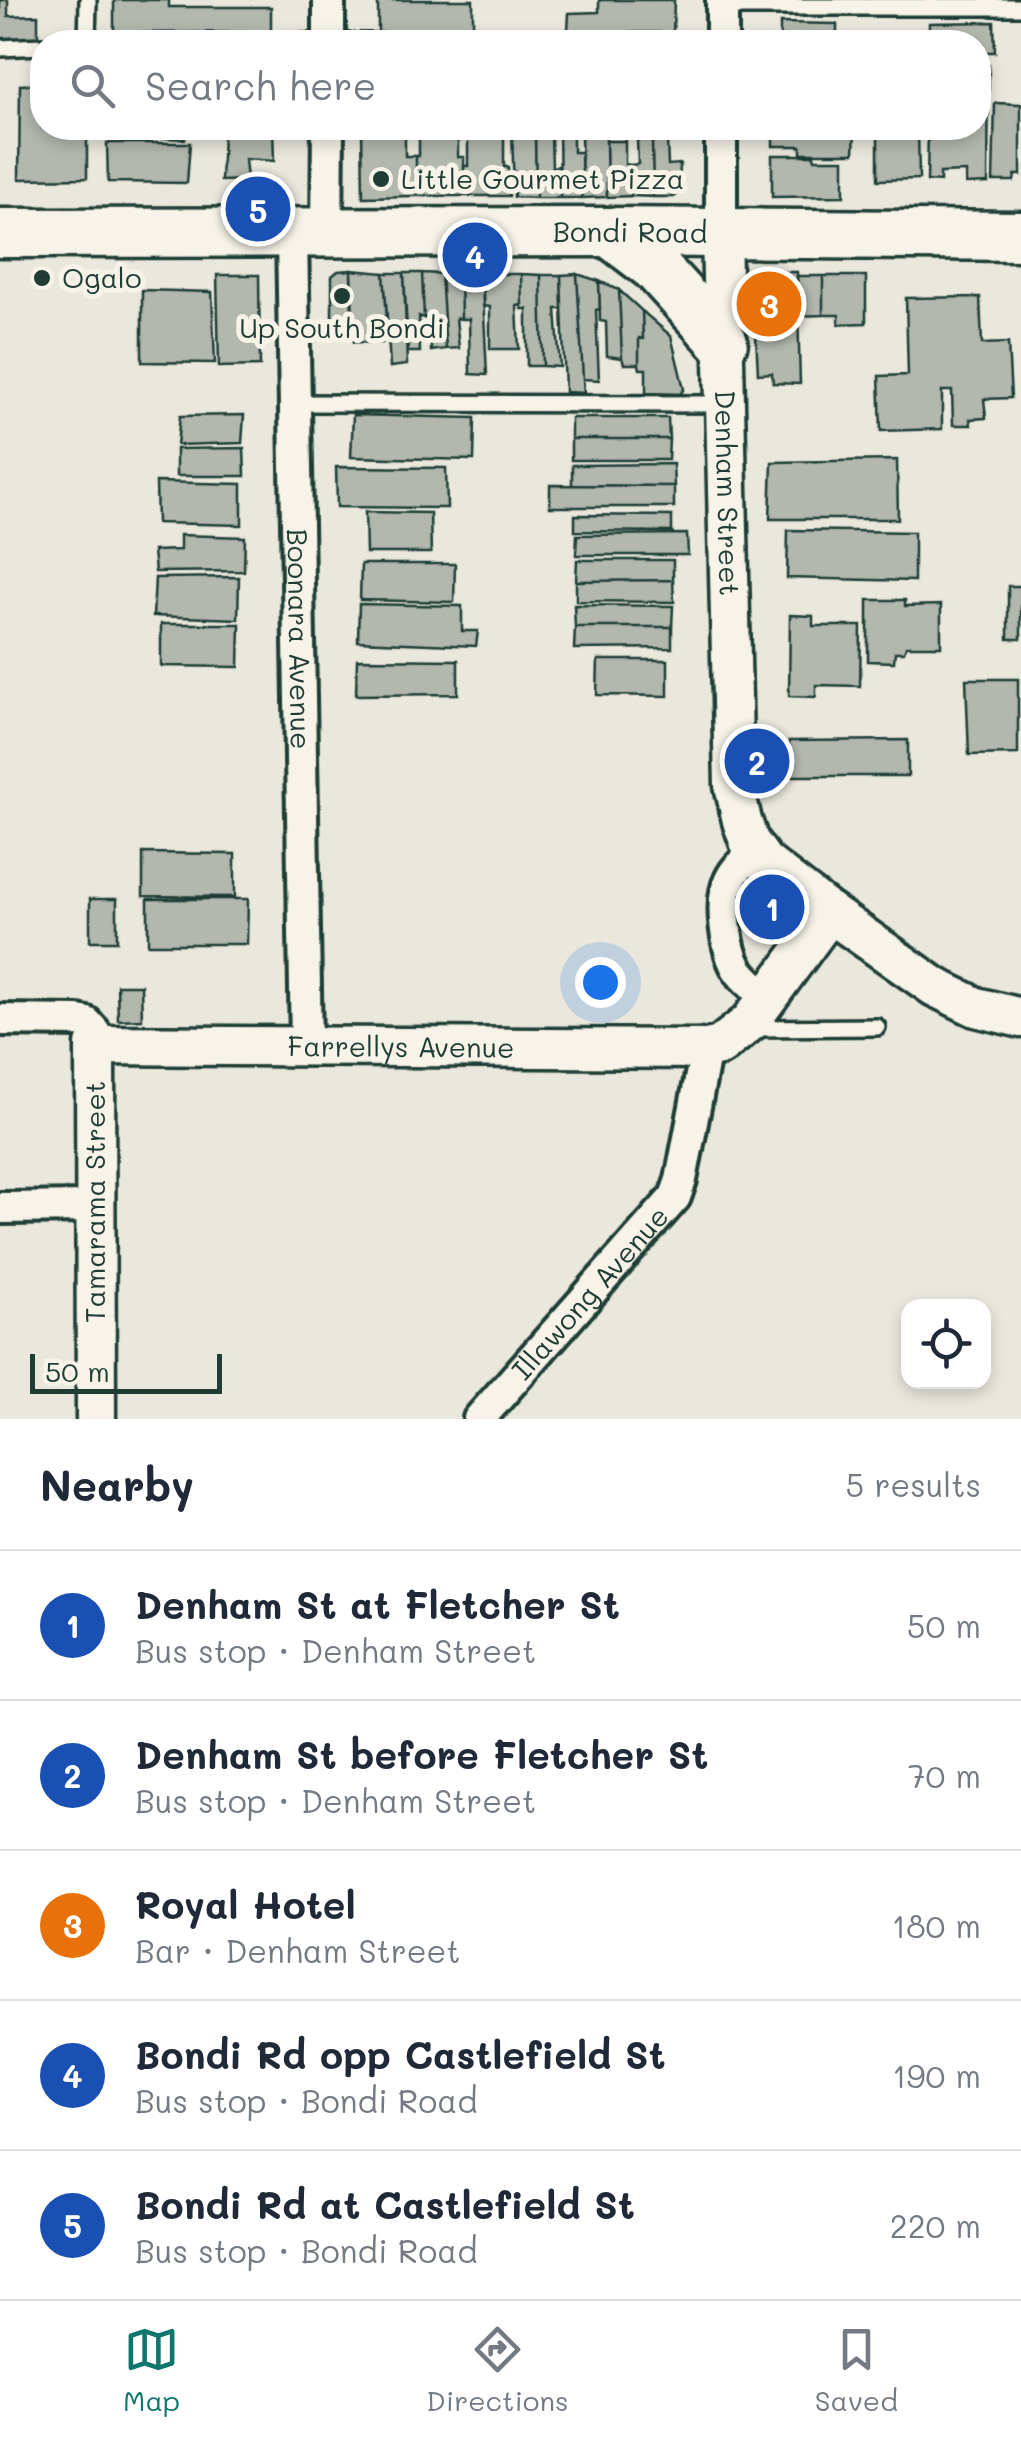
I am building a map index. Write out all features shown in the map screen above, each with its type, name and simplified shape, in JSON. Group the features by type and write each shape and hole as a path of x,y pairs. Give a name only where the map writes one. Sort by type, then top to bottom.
{"main road":[{"path":"610,232 655,267 724,342"},
{"name":"Bondi Road","path":"0,233 1021,236"}],"street":[{"path":"329,0 330,30"},
{"path":"722,3 722,30"},
{"name":"Boonara Avenue","path":"306,1046 294,403 310,234 326,140"},
{"name":"Denham Street","path":"721,140 734,784 742,821 749,841 764,862 935,988 976,1007 1021,1018"},
{"path":"756,852 740,865 727,884 726,926 736,968 768,998"},
{"path":"706,1049 720,1046 744,1028 830,913"},
{"path":"0,1020 87,1023 95,1032 95,1045"},
{"name":"Farrellys Avenue","path":"95,1045 706,1049"},
{"name":"Tamarama Street","path":"95,1045 96,1419"},
{"name":"Illawong Avenue","path":"480,1419 674,1196 682,1180 706,1049"},
{"path":"0,1208 94,1207"}],"lane":[{"path":"87,30 88,0"},
{"path":"722,3 1021,7"},
{"path":"0,48 30,47"},
{"path":"294,403 725,404"},
{"path":"744,1028 877,1027"}],"building":[{"path":"0,0 8,0 8,16 38,15 38,30 30,30 30,38 0,39"},
{"path":"114,0 169,0 169,7 271,7 271,30 114,30"},
{"path":"378,0 473,0 473,30 378,30"},
{"path":"599,0 674,0 673,30 568,30 569,13 599,12"},
{"path":"994,22 995,52 991,52 991,30 929,30 929,23"},
{"path":"780,23 837,24 837,30 780,30"},
{"path":"20,85 30,85 30,140 87,140 87,178 19,179"},
{"path":"995,103 1021,104 1021,175 1015,175 1014,181 993,181"},
{"path":"223,140 273,140 274,161 245,159 247,180 221,181"},
{"path":"362,140 405,140 405,156 416,156 416,196 363,197"},
{"path":"419,140 458,140 458,157 464,157 464,196 416,196"},
{"path":"468,140 504,140 509,196 464,196 464,166 468,166"},
{"path":"512,140 535,140 536,198 514,197"},
{"path":"535,140 551,140 552,167 559,166 560,198 536,198"},
{"path":"559,140 573,140 573,152 581,152 582,198 560,198"},
{"path":"581,140 606,140 607,197 582,198"},
{"path":"637,140 652,140 653,197 631,196 630,165 638,164"},
{"path":"652,140 667,140 668,165 680,164 679,191 674,197 653,197"},
{"path":"773,140 855,140 854,153 801,153 801,146 773,146"},
{"path":"878,140 918,140 919,179 878,180"},
{"path":"928,140 988,140 988,183 966,184 966,172 940,173 940,182 927,181"},
{"path":"606,141 625,141 631,196 607,197"},
{"path":"107,143 190,143 187,183 108,182"},
{"path":"772,155 844,159 844,196 772,197"},
{"path":"351,270 384,273 387,317 381,316 382,343 354,342"},
{"name":"Up South Bondi","path":"351,270 352,323 332,321 332,276"},
{"path":"760,272 797,272 800,384 773,383 772,373 758,374 753,278"},
{"path":"384,273 404,273 407,365 390,367"},
{"path":"404,273 422,273 424,318 419,316 420,352 408,352"},
{"path":"422,273 441,274 446,349 431,351 431,318 424,318"},
{"path":"441,274 460,274 461,319 456,318 459,348 446,349"},
{"path":"460,274 482,274 487,375 470,374 469,319 461,319"},
{"path":"482,274 521,274 522,305 517,306 519,349 490,349 490,307 483,306"},
{"path":"521,274 541,275 543,366 527,366 527,309 522,309"},
{"path":"577,274 599,281 599,380 583,379"},
{"path":"577,274 584,393 565,392 561,275"},
{"path":"217,275 259,275 260,366 219,367"},
{"path":"541,275 561,275 562,309 556,309 560,367 543,366"},
{"path":"797,276 823,276 823,315 798,316"},
{"path":"823,276 866,276 866,323 839,324 839,315 823,315"},
{"path":"599,281 619,290 622,358 607,356 606,322 600,321"},
{"path":"142,290 212,292 215,363 142,362"},
{"path":"619,290 642,311 639,364 624,364 622,358"},
{"path":"980,297 982,344 1008,343 1011,398 984,399 986,418 970,419 971,425 953,425 952,391 942,391 942,429 881,431 879,376 908,375 906,298"},
{"path":"642,311 671,336 684,389 680,394 646,393 646,369 640,369 639,364"},
{"path":"244,415 242,443 177,445 180,416"},
{"path":"353,415 475,418 474,460 351,457"},
{"path":"571,418 668,418 669,439 571,439"},
{"path":"571,439 669,439 668,460 571,460"},
{"path":"244,448 245,476 176,476 176,449"},
{"path":"897,460 898,519 770,519 772,462"},
{"path":"673,464 674,486 572,485 572,465"},
{"path":"336,467 446,468 447,508 337,507"},
{"path":"156,482 242,484 242,525 157,523"},
{"path":"550,485 674,486 674,507 550,507"},
{"path":"365,512 430,513 431,553 366,553"},
{"path":"575,515 672,516 672,532 575,531"},
{"path":"788,530 914,532 914,581 787,578"},
{"path":"687,534 688,555 576,555 577,535"},
{"path":"180,535 245,537 244,571 155,572 153,551 180,550"},
{"path":"577,560 673,560 673,580 576,581"},
{"path":"361,564 455,564 454,602 360,600"},
{"path":"239,577 238,619 153,616 155,578"},
{"path":"673,580 674,602 576,601 576,581"},
{"path":"1008,586 1021,586 1021,639 1008,639"},
{"path":"868,600 905,600 905,606 941,605 941,646 906,646 904,652 895,652 894,662 868,661"},
{"path":"359,604 462,606 462,631 478,631 476,646 358,641"},
{"path":"574,605 673,606 672,627 575,627"},
{"path":"790,615 813,616 813,626 861,626 860,686 816,685 816,697 789,696"},
{"path":"161,624 240,624 239,667 161,666"},
{"path":"575,627 672,627 672,648 574,649"},
{"path":"357,659 458,660 458,694 356,695"},
{"path":"598,660 668,660 668,696 597,695"},
{"path":"966,679 1018,679 1018,754 969,755"},
{"path":"908,740 908,776 788,776 789,741"},
{"path":"143,853 235,854 235,897 143,896"},
{"path":"90,899 117,899 117,941 90,941"},
{"path":"148,899 248,899 247,944 148,944"},
{"path":"117,985 141,985 142,1019 118,1020"}],"place":[{"name":"Little Gourmet Pizza","path":"381,179"},
{"name":"Bondi Rd at Castlefield St","path":"258,209"},
{"name":"Bondi Rd opp Castlefield St","path":"475,255"},
{"name":"Ogalo","path":"42,278"},
{"name":"Up South Bondi","path":"342,296"},
{"name":"Royal Hotel","path":"769,304"},
{"name":"Denham St before Fletcher St","path":"757,761"},
{"name":"Denham St at Fletcher St","path":"772,907"}]}
